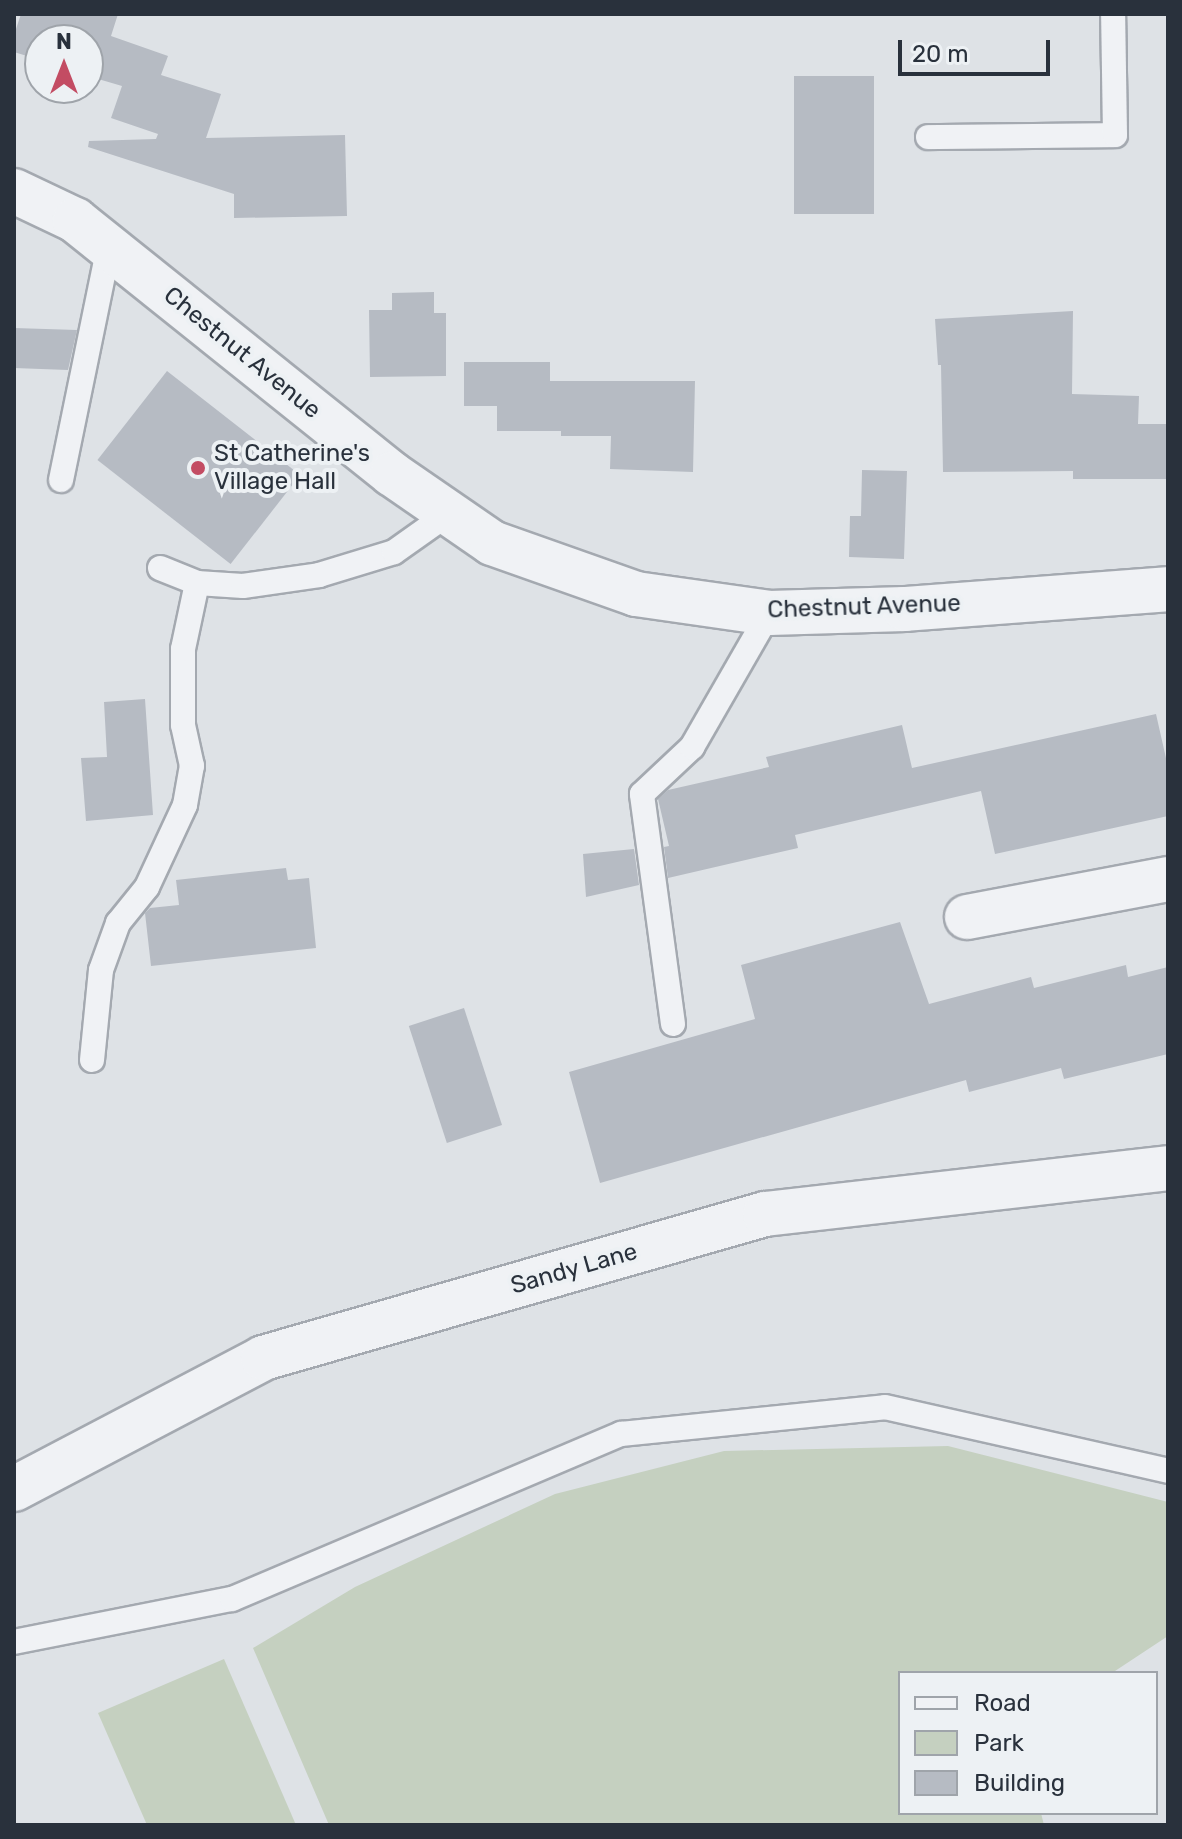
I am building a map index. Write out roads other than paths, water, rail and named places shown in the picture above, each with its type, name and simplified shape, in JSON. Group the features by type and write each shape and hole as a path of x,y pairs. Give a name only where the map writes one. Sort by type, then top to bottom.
{"street":[{"name":"Chestnut Avenue","path":"14,191 75,220 392,474 492,543 636,594 769,613 905,609 1168,589"},
{"path":"967,917 1168,879"},
{"name":"Sandy Lane","path":"14,1489 263,1358 750,1218 1168,1168"}],"lane":[{"path":"928,137 1115,135 1113,14"},
{"path":"61,480 109,247"},
{"path":"160,568 197,583 243,586 319,575 394,552 449,513"},
{"path":"92,1060 101,970 118,923 147,887 185,805 192,766 183,725 183,649 197,583"},
{"path":"673,1024 642,794 692,747 769,613"},
{"path":"14,1642 232,1599 621,1434 885,1407 1168,1471"}],"place":[{"name":"St Catherine's Village Hall","path":"198,468"}]}
